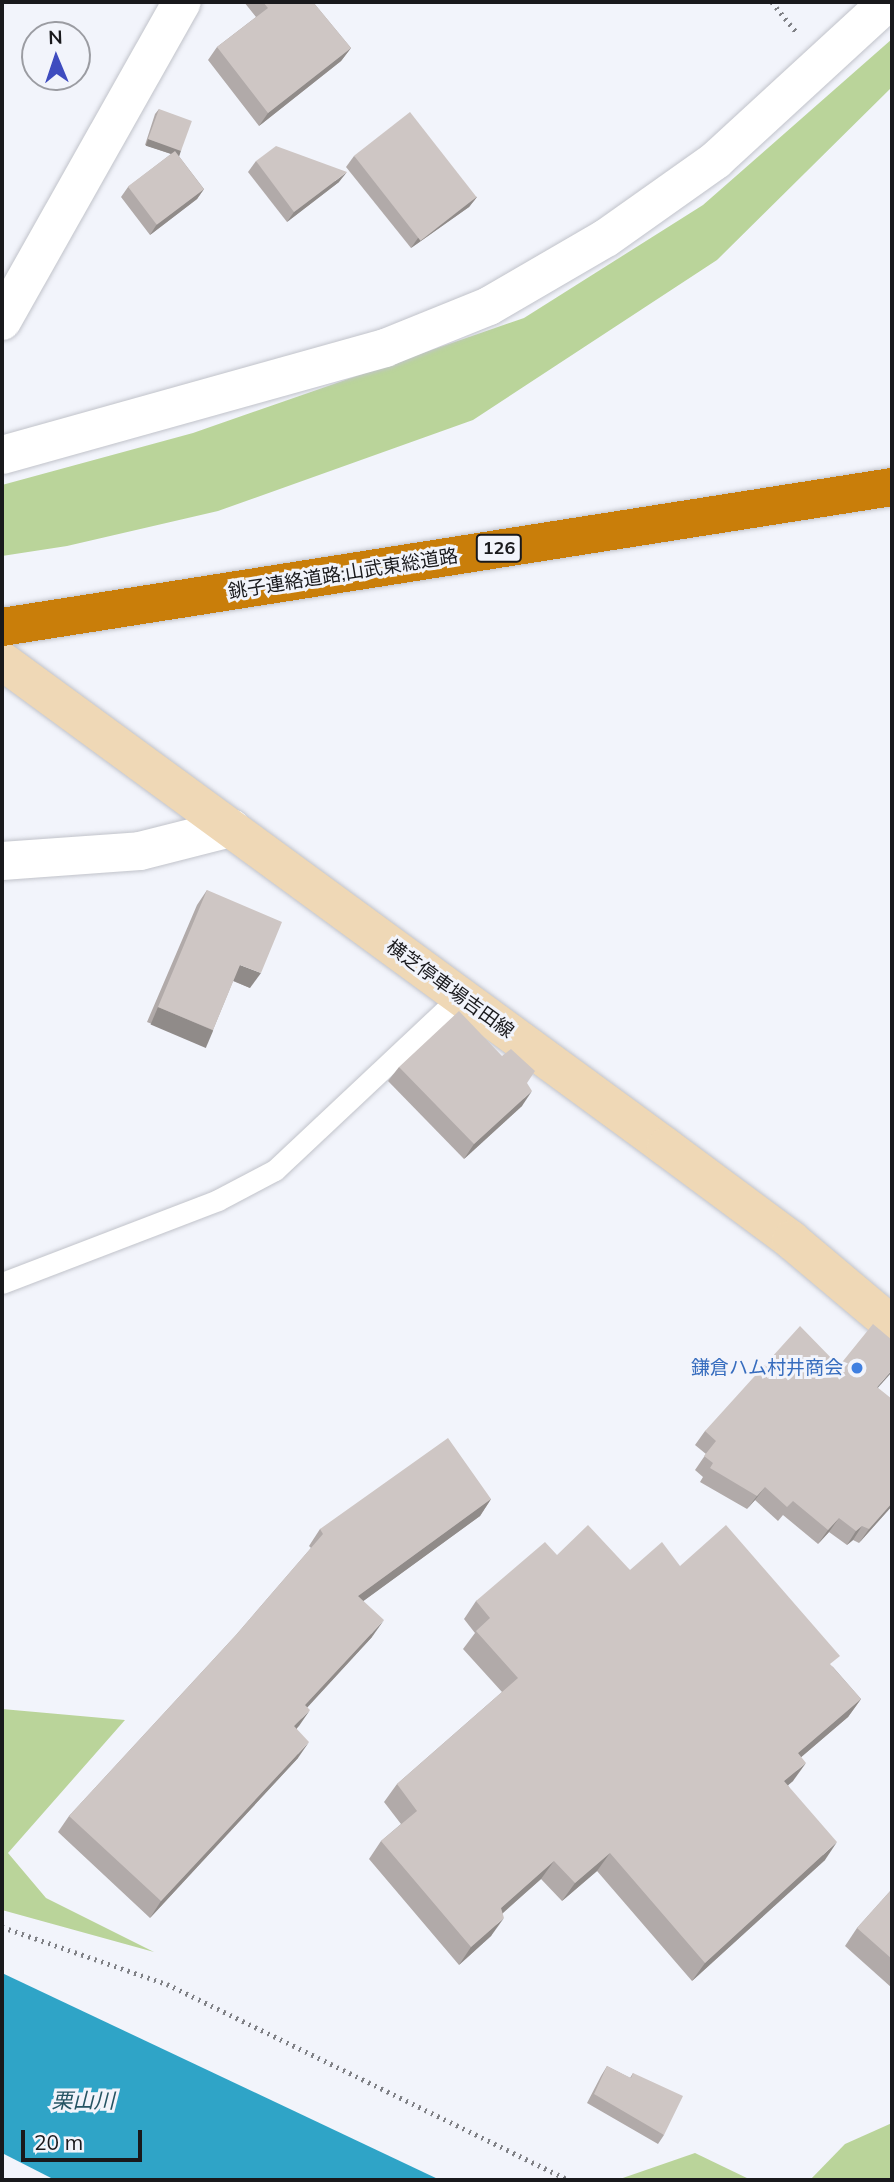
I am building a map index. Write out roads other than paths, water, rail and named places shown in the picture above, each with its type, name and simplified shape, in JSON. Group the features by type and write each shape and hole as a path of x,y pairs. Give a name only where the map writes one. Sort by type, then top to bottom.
{"highway":[{"name":"銚子連絡道路;山武東総道路","path":"2,627 892,487"}],"main road":[{"name":"横芝停車場吉田線","path":"2,661 791,1240 892,1325"}],"street":[{"path":"2,321 182,2"},
{"path":"2,455 372,352 489,306 606,238 716,160 888,2"},
{"path":"2,861 140,851 231,828"}],"lane":[{"path":"2,1283 218,1200 275,1170 460,996"}],"water":[{"name":"栗山川","path":"2,1973 440,2180 55,2180 2,2153"}],"place":[{"name":"鎌倉ハム村井商会","path":"857,1368"}]}
